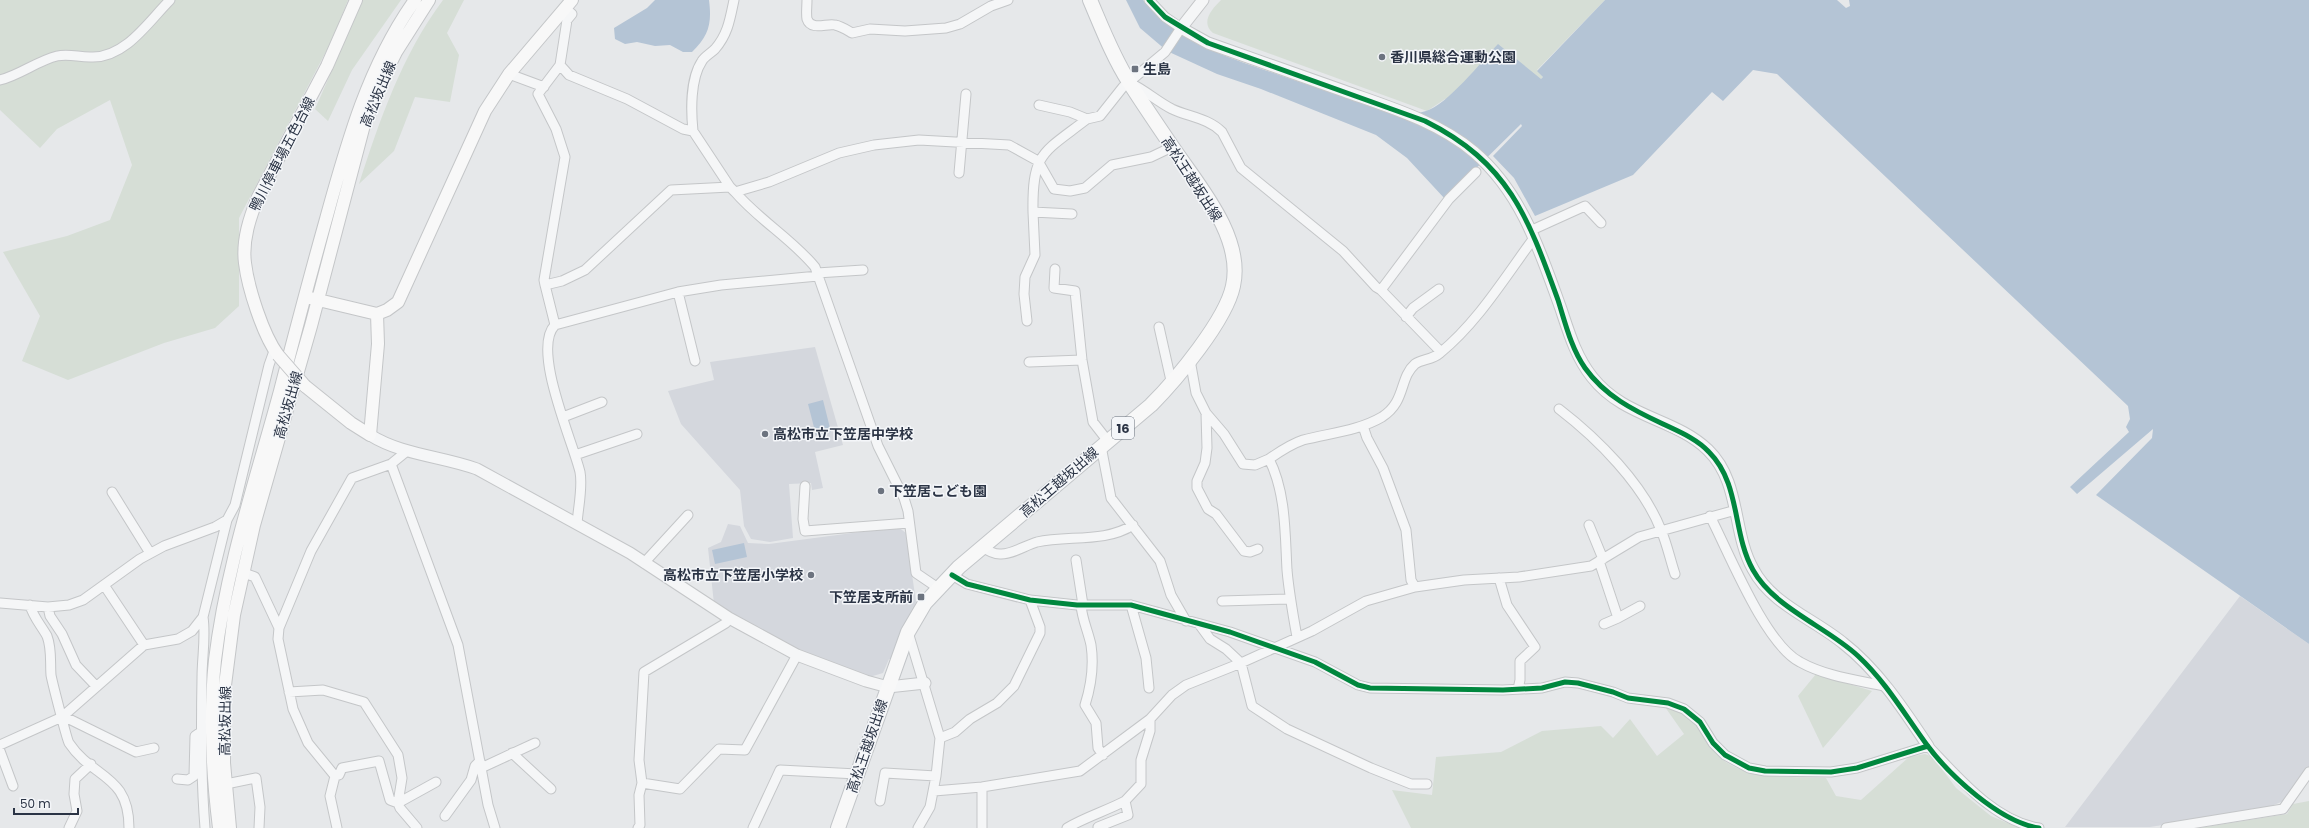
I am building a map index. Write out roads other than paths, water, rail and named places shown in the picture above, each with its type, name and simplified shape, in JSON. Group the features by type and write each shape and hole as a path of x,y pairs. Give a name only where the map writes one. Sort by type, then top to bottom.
{"main road":[{"name":"鴨川停車場五色台線","path":"356,0 327,66 258,197 251,216 246,240 245,263 262,323 276,353 306,386 351,424 370,435"},
{"name":"高松坂出線","path":"219,828 207,727 222,612 244,522 342,164 368,84 387,46 415,0"},
{"name":"高松坂出線","path":"230,828 226,784 224,693 234,615 254,525 318,300 364,125 379,86 396,52 429,0"},
{"name":"高松王越坂出線","path":"838,828 908,632 925,603 938,588 983,547 1104,443 1151,405 1172,385 1227,302 1233,285 1234,269 1232,252 1226,232 1215,209 1129,82 1103,32 1090,0"},
{"path":"305,296 377,314 393,307 401,297 485,111 509,74 568,4"},
{"path":"370,435 379,336 377,314"}],"street":[{"path":"0,80 12,77 54,56 66,54 92,57 119,50 170,0"},
{"path":"734,0 729,26 723,39 710,55 702,60 695,82 692,113 694,132 732,189 768,225 805,255 818,274 875,440 904,498 916,573 938,588"},
{"path":"807,0 807,20 811,24 819,26 826,24 837,25 852,33 870,30 905,31 946,28 960,24 991,6 1008,0"},
{"path":"1149,0 1180,30 1208,43 1389,107 1446,132 1474,152 1503,181 1531,231 1575,348 1590,374 1602,388 1621,403 1686,435 1708,450 1719,464 1729,484 1746,552 1753,569 1762,582 1786,604 1842,642 1874,672 1928,746 1961,781 1991,807 2030,827 2039,828"},
{"path":"1027,320 1024,294 1026,277 1035,255 1033,181 1038,161 1055,142 1087,119 1100,116 1129,82 1165,52 1203,0"},
{"path":"555,325 544,280 565,157 556,129 538,94 560,65 567,20 572,14 568,4"},
{"path":"560,65 569,75 626,99 683,129 694,132"},
{"path":"509,74 544,87"},
{"path":"1129,82 1171,109 1205,120 1222,132 1241,168 1343,251 1376,287 1381,290 1441,352"},
{"path":"959,173 966,94"},
{"path":"1039,105 1070,112 1087,119"},
{"path":"545,285 562,281 585,270 671,190 750,189 839,153 874,145 906,141 963,141 1009,145 1038,161 1054,189 1076,190 1085,188 1112,165 1151,157 1172,147"},
{"path":"1381,290 1449,199 1476,172"},
{"path":"1190,360 1196,393 1206,413 1224,434 1243,464 1255,465 1303,440 1363,426 1388,412 1396,404 1410,372 1416,364 1431,360 1441,352 1479,313 1531,231 1585,206 1601,222"},
{"path":"1033,212 1072,214"},
{"path":"1055,269 1054,288 1076,291 1082,360 1093,422 1104,443 1111,498 1160,561 1171,595 1186,621"},
{"path":"577,524 580,474 548,370 549,338 551,329 555,325 678,292 735,283 863,270"},
{"path":"1406,317 1413,308 1439,289"},
{"path":"678,292 695,362"},
{"path":"1159,327 1172,385"},
{"path":"205,828 201,781 207,727 202,677 205,629 203,617 227,520 235,505 269,364 276,353"},
{"path":"1029,362 1082,360"},
{"path":"563,417 602,402"},
{"path":"1559,409 1591,436 1610,455 1640,492 1662,530 1675,574"},
{"path":"1206,413 1206,456 1196,488 1208,509 1216,514 1244,551 1250,552 1258,549"},
{"path":"1363,426 1367,438 1383,468 1406,530 1411,580 1416,587"},
{"path":"575,455 637,434"},
{"path":"370,435 385,444 407,451 451,460 477,469 644,563 729,618 797,654 866,681 888,687 925,683"},
{"path":"337,828 330,796 334,776 308,743 293,709 278,639 279,628 311,551 352,478 391,464 407,451"},
{"path":"1269,459 1274,470 1284,518 1290,599 1297,637"},
{"path":"391,464 458,645 488,805 495,828"},
{"path":"805,486 803,519 805,532 909,523"},
{"path":"112,492 150,553"},
{"path":"934,791 1066,774 1088,766 1150,719 1172,695 1186,685 1274,648 1366,602 1416,587 1464,580 1499,578 1591,566 1639,537 1736,510"},
{"path":"644,563 688,515"},
{"path":"1710,516 1768,631 1785,651 1798,662 1814,669 1884,686"},
{"path":"0,603 48,607 69,605 83,600 150,553 164,546 215,527 227,520"},
{"path":"1589,524 1618,618"},
{"path":"983,547 991,553 1001,555 1038,542 1072,540 1122,532 1133,525"},
{"path":"1076,560 1082,615 1090,645 1092,673 1085,705 1096,723 1098,748 1103,755"},
{"path":"244,573 255,577 279,628"},
{"path":"952,575 967,584 1030,600 1082,605 1131,606 1230,632 1315,662 1358,685 1370,688 1518,689 1542,688 1565,682 1578,683 1613,692 1628,698 1668,703 1684,709 1700,722 1714,743 1725,755 1749,768 1765,771 1832,772 1857,768 1928,746"},
{"path":"1499,578 1507,605 1535,647 1520,661 1520,680 1518,689"},
{"path":"104,584 144,645"},
{"path":"1222,602 1290,599"},
{"path":"940,738 955,732 970,719 997,703 1014,686 1040,633 1040,627 1030,600"},
{"path":"30,605 34,618 47,636 52,656 51,676 63,717 68,741 91,764 118,786 129,811 129,828"},
{"path":"1131,606 1146,658 1149,688"},
{"path":"1604,624 1640,606"},
{"path":"48,607 50,616 62,634 76,664 96,686"},
{"path":"0,745 63,717 96,686 144,645 178,639 192,631 203,617"},
{"path":"638,828 640,825 639,796 642,783 639,760 644,672 726,623 729,618"},
{"path":"1199,624 1210,639 1226,649 1241,663 1252,706 1256,710 1265,713 1287,729 1371,768 1411,784 1427,784"},
{"path":"908,632 925,683 940,738 934,791 930,807 918,828"},
{"path":"642,783 680,789 719,749 745,750 797,654"},
{"path":"289,692 323,690 364,702 398,755 402,778 398,804"},
{"path":"63,717 136,752 154,748"},
{"path":"1067,828 1081,819 1100,813 1125,801 1141,784 1141,760 1150,731 1150,719"},
{"path":"177,779 188,780 194,776 195,736 207,727"},
{"path":"445,816 472,780 475,766 536,743"},
{"path":"0,751 13,786"},
{"path":"512,753 551,789"},
{"path":"334,776 339,775 342,768 378,761 390,800 398,804 416,828"},
{"path":"69,828 77,811 74,794 75,779 91,764"},
{"path":"753,828 780,770 857,774"},
{"path":"2166,828 2283,809 2309,772"},
{"path":"880,801 885,773 936,776"},
{"path":"226,784 256,778 260,807 260,828"},
{"path":"398,804 436,782"},
{"path":"982,786 982,828"},
{"path":"1098,827 1128,815 1125,801"}],"water":[{"path":"655,0 709,0 710,16 708,29 706,35 692,52 683,52 670,45 655,46 637,42 625,44 615,39 614,28 647,8"},
{"path":"1126,0 1143,0 1172,28 1206,48 1225,56 1392,114 1405,114 1426,111 1444,101 1464,82 1498,44 1541,79 1543,77 1537,71 1605,0 1837,0 1846,8 1850,6 1849,0 2309,0 2309,644 2096,495 2152,438 2153,429 2077,494 2070,487 2129,432 2126,427 2130,419 2128,406 1777,74 1753,70 1723,101 1712,92 1633,175 1535,216 1514,178 1493,156 1522,126 1521,124 1445,199 1407,158 1376,135 1261,89 1217,74 1167,51 1140,28"},
{"path":"823,400 831,432 816,435 808,404"},
{"path":"744,543 747,557 715,564 712,550"}],"place":[{"name":"香川県総合運動公園","path":"1382,57"},
{"name":"生島","path":"1135,69"},
{"name":"高松市立下笠居中学校","path":"765,434"},
{"name":"下笠居こども園","path":"881,491"},
{"name":"高松市立下笠居小学校","path":"811,575"},
{"name":"下笠居支所前","path":"921,597"}]}
